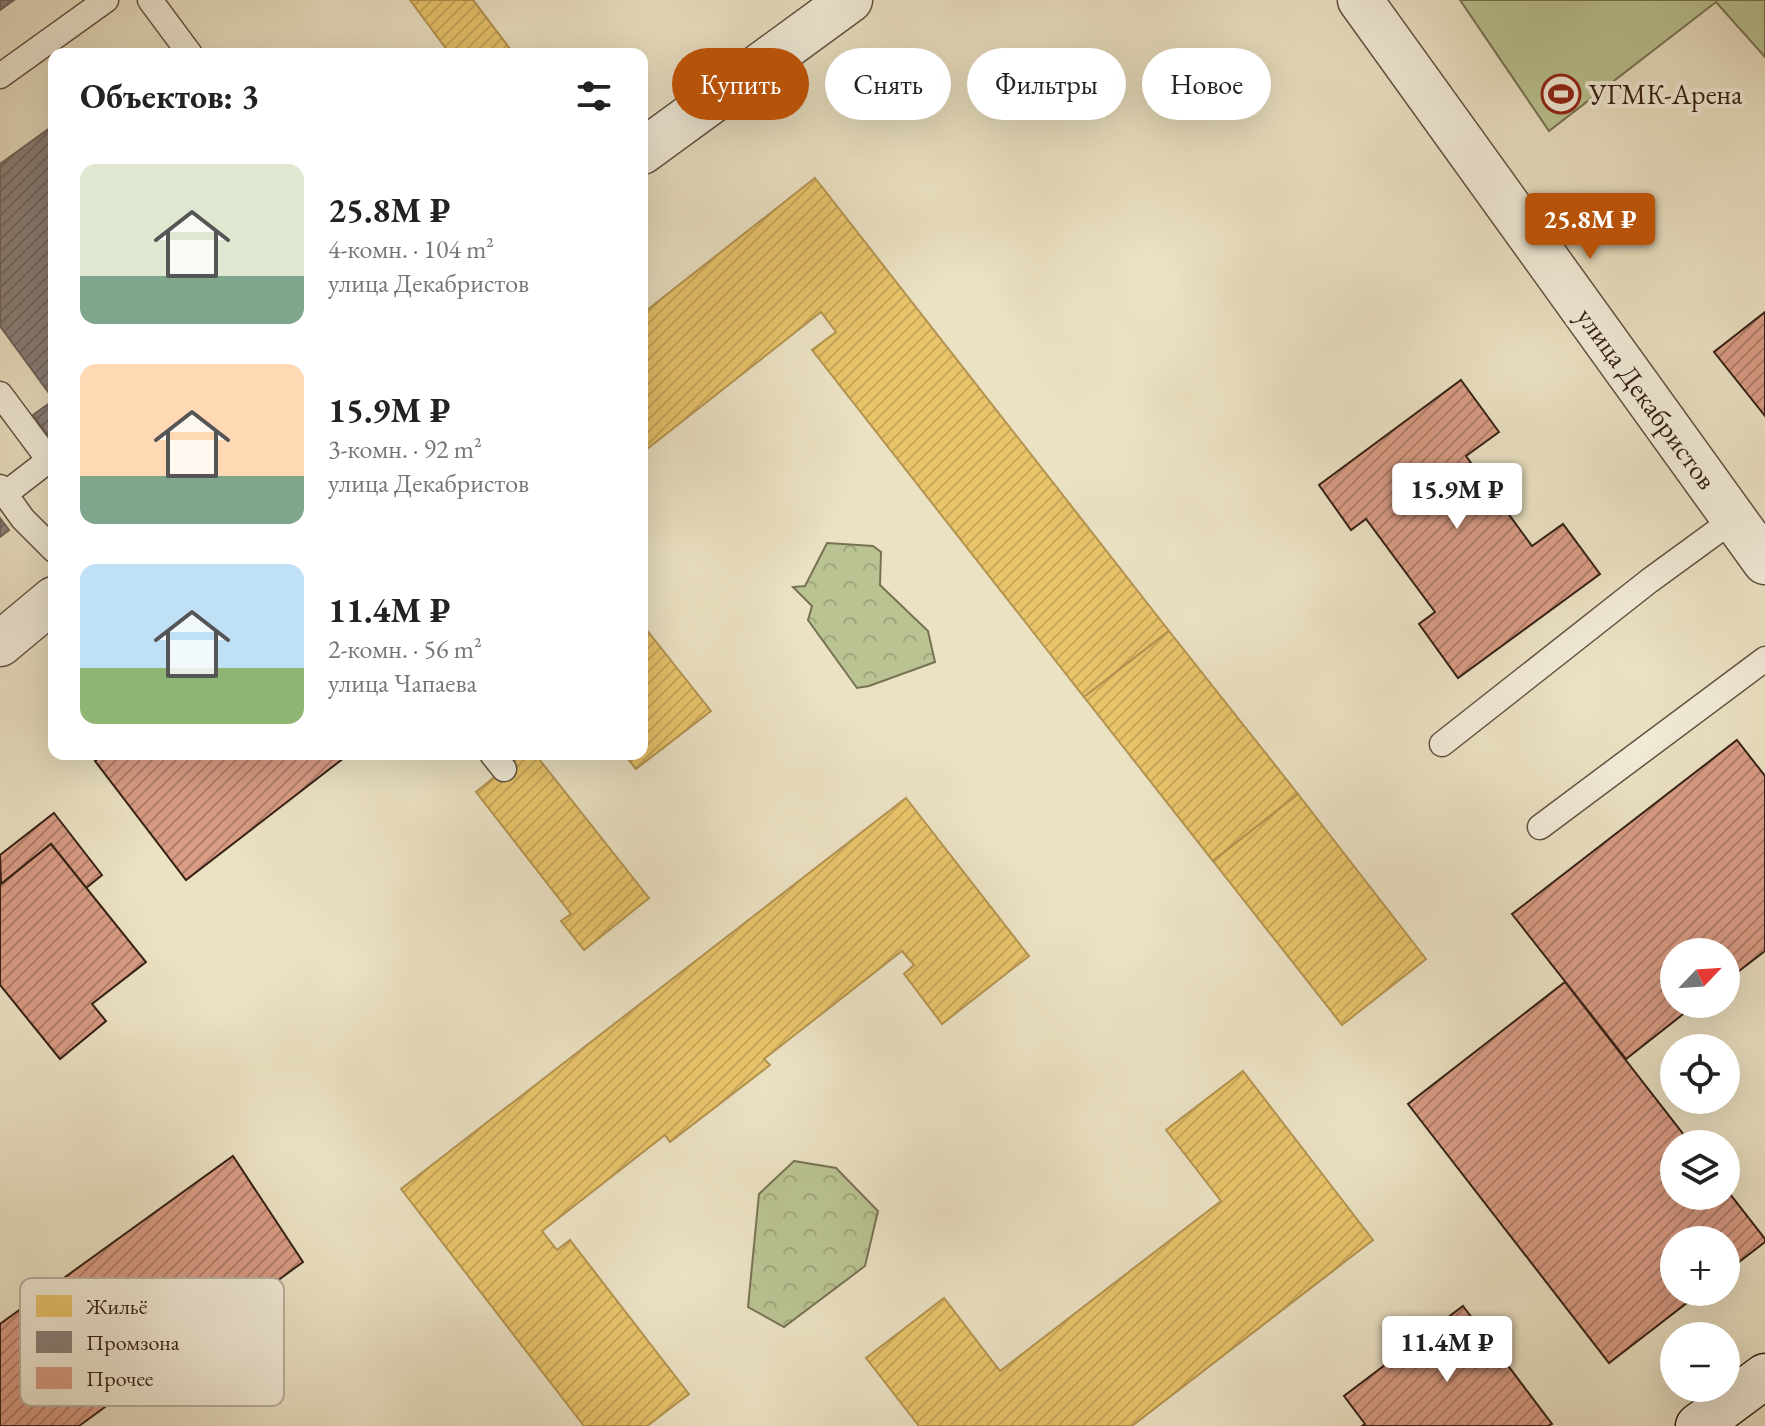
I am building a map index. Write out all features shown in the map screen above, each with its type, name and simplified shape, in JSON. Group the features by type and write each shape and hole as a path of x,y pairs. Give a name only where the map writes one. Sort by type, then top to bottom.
{"street":[{"path":"648,148 850,0"},
{"name":"улица Декабристов","path":"1360,0 1765,562"},
{"path":"0,643 48,604"},
{"path":"1698,1426 1765,1376"}],"lane":[{"path":"0,76 106,0"},
{"path":"150,0 186,48"},
{"path":"0,394 48,459"},
{"path":"48,461 3,491 23,519 48,544"},
{"path":"1442,744 1649,581 1734,519"},
{"path":"1540,827 1765,659"}],"green space":[{"name":"УГМК-Арена","path":"1460,0 1765,0 1765,57 1716,2 1549,131"},
{"path":"827,543 873,546 881,552 880,585 928,631 935,662 857,688 808,620 812,606 793,587 805,586"},
{"path":"794,1161 836,1168 878,1211 865,1266 784,1327 748,1307 759,1194"}],"building: Жильё":[{"path":"410,0 473,0 509,48 446,48"},
{"path":"815,178 1169,631 1084,697 812,350 836,332 821,312 648,448 648,309"},
{"path":"1169,631 1298,794 1213,861 1084,697"},
{"path":"648,632 711,711 648,760"},
{"path":"516,760 540,760 649,898 584,950 561,921 571,914 476,792"},
{"path":"629,760 648,760 636,769"},
{"path":"1298,794 1426,959 1342,1025 1213,861"},
{"path":"906,798 1029,956 942,1024 904,974 914,965 902,951 764,1059 770,1065 670,1142 665,1135 542,1231 557,1250 570,1240 689,1394 647,1426 584,1426 401,1189"},
{"path":"1243,1071 1373,1240 1132,1426 919,1426 866,1358 944,1298 1000,1371 1221,1201 1166,1130"}],"building: Промзона":[{"path":"0,0 14,0 0,10"},
{"path":"48,129 48,392 0,326 0,164"},
{"path":"48,404 48,436 33,415"},
{"path":"0,518 9,530 0,537"}],"building: Прочее":[{"path":"1765,312 1765,416 1714,352"},
{"path":"1461,380 1499,432 1466,456 1532,546 1563,524 1600,574 1458,678 1419,624 1435,612 1366,519 1351,530 1319,485"},
{"path":"1737,740 1765,776 1765,951 1740,970 1740,938 1660,938 1660,1018 1678,1018 1626,1059 1512,914"},
{"path":"96,760 341,760 186,880"},
{"path":"54,813 102,875 86,888 51,844 1,884 0,855"},
{"path":"51,844 146,962 92,1004 106,1021 60,1059 0,985 0,885"},
{"path":"1565,982 1660,1104 1660,1114 1668,1114 1680,1130 1660,1130 1660,1210 1740,1210 1740,1207 1765,1242 1740,1261 1740,1226 1660,1226 1660,1306 1683,1306 1609,1363 1408,1104"},
{"path":"233,1156 303,1262 281,1278 64,1278"},
{"path":"1463,1306 1552,1424 1362,1426 1365,1424 1344,1396"},
{"path":"20,1310 20,1406 106,1406 79,1426 0,1426 0,1324"}],"place":[{"name":"УГМК-Арена","path":"1561,94"}]}
